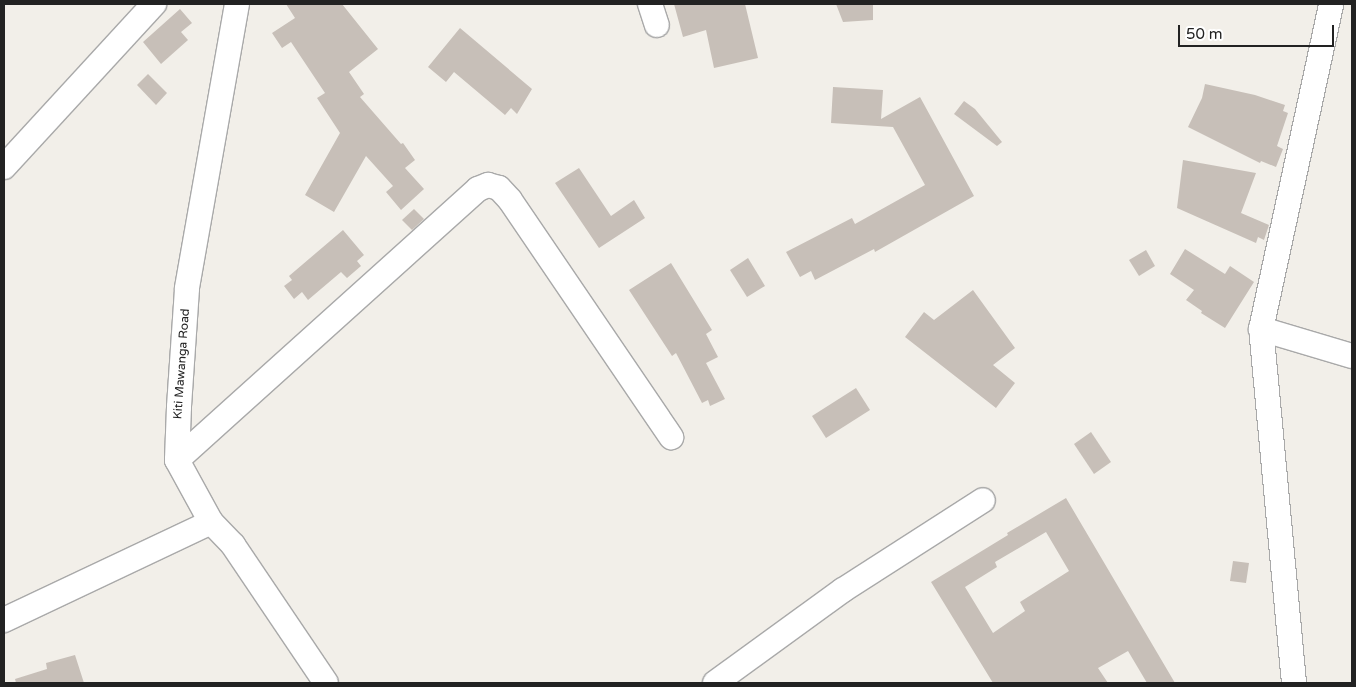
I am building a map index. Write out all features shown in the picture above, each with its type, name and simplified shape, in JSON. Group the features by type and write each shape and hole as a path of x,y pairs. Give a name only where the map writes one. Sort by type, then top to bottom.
{"street":[{"path":"4,166 154,4"},
{"name":"Kiti Mawanga Road","path":"177,460 187,289 237,4"},
{"path":"1294,683 1261,329 1331,4"},
{"path":"326,683 233,545 211,522 177,460 478,189 488,185 500,188 510,200 671,437"},
{"path":"1261,329 1352,356"},
{"path":"715,683 844,590 983,500"},
{"path":"4,620 211,522"}],"building":[{"path":"286,4 342,4 378,49 349,72 364,94 360,97 401,144 403,143 415,160 405,168 424,189 401,210 386,192 393,186 366,156 334,212 305,195 340,133 317,98 325,93 291,42 282,48 272,33 295,18"},
{"path":"674,4 745,4 758,58 714,68 706,30 683,37"},
{"path":"836,4 873,4 873,20 843,22"},
{"path":"180,9 192,23 181,32 188,40 161,64 143,42"},
{"path":"460,28 532,89 517,114 511,108 505,115 454,72 446,82 428,67"},
{"path":"148,74 167,93 156,105 137,85"},
{"path":"1205,84 1255,95 1285,105 1283,111 1288,113 1277,146 1283,149 1276,167 1261,161 1260,163 1188,127 1202,98"},
{"path":"833,87 883,90 881,119 920,97 974,196 875,252 874,249 815,280 811,271 800,277 786,252 852,218 855,224 925,185 893,127 831,123"},
{"path":"964,101 975,109 1002,142 997,146 954,114"},
{"path":"1183,160 1256,173 1241,213 1269,225 1264,240 1258,237 1256,243 1177,208"},
{"path":"579,168 611,216 634,200 645,218 599,248 555,183"},
{"path":"414,209 424,219 412,230 402,220"},
{"path":"343,230 364,255 357,261 361,266 347,278 341,272 308,300 302,292 294,299 284,286 292,280 289,276"},
{"path":"1185,249 1225,274 1230,266 1254,282 1225,328 1201,313 1202,311 1186,300 1194,290 1170,274"},
{"path":"1146,250 1155,266 1139,276 1129,260"},
{"path":"748,258 765,286 747,297 730,270"},
{"path":"671,263 712,330 706,334 718,357 706,363 725,399 710,406 708,400 702,403 676,353 672,356 629,290"},
{"path":"973,290 1015,348 993,365 1015,383 996,408 905,337 924,312 934,320"},
{"path":"856,388 870,410 826,438 812,416"},
{"path":"1091,432 1111,462 1094,474 1074,444"},
{"path":"1066,498 1175,683 1147,683 1128,651 1098,668 1108,683 993,683 931,582 1008,535 1007,533","holes":["1046,532 1069,571 1020,602 1025,611 993,633 965,587 997,567 995,562"]},
{"path":"1233,561 1249,563 1246,583 1230,581"},
{"path":"75,655 84,683 16,683 15,679 47,669 46,663"}]}
